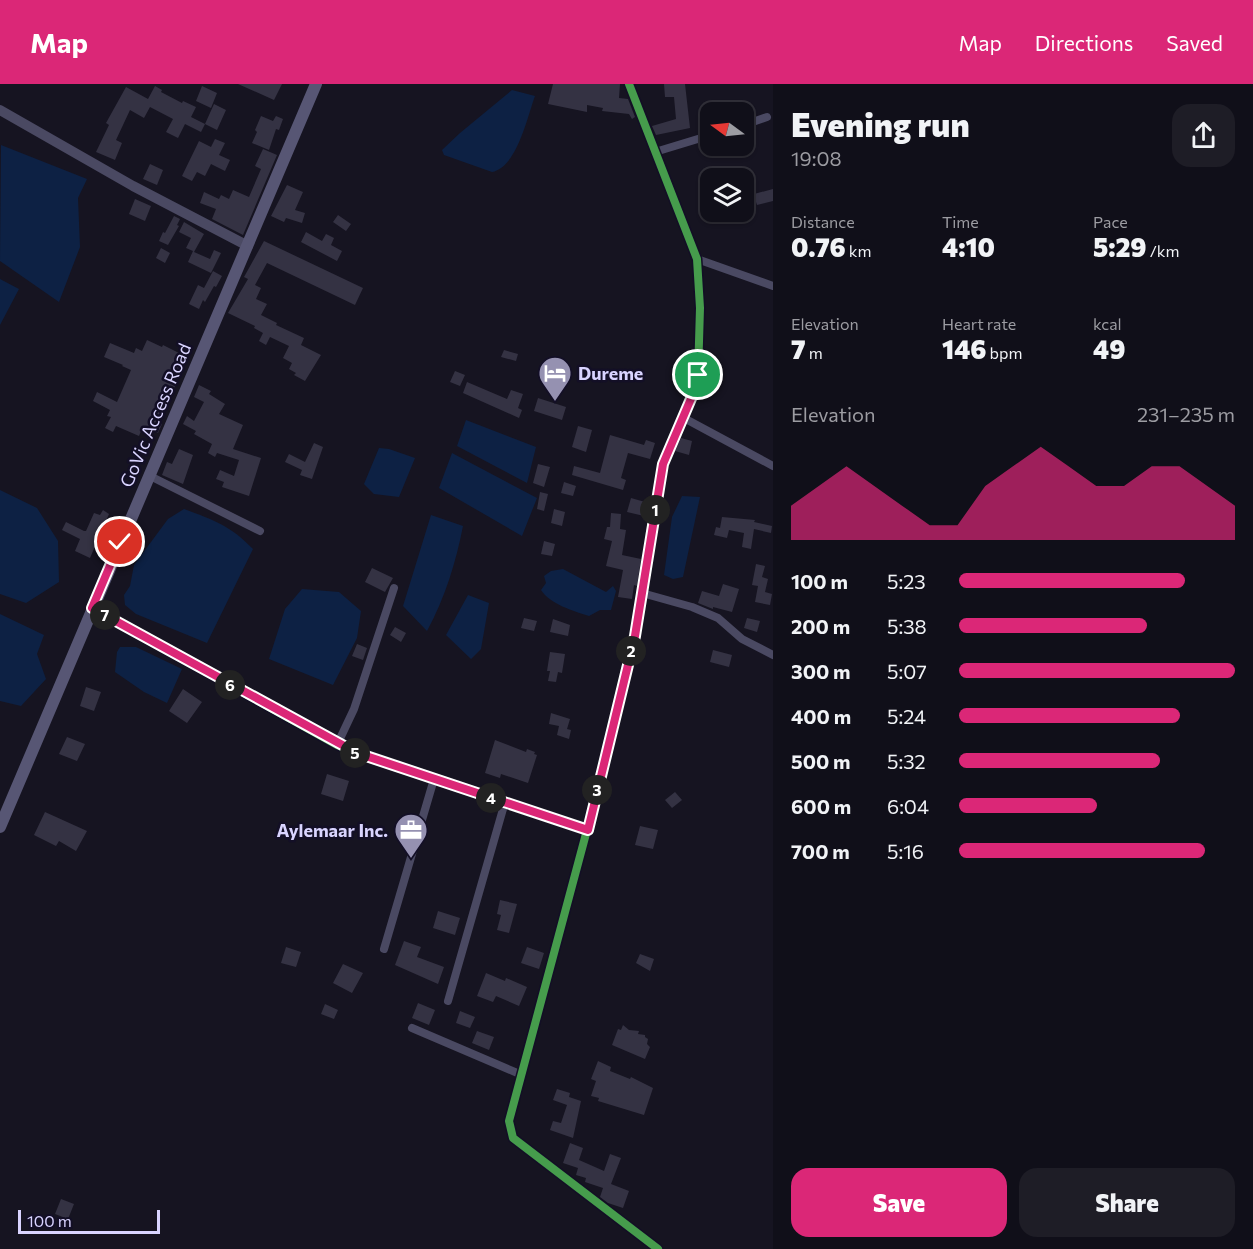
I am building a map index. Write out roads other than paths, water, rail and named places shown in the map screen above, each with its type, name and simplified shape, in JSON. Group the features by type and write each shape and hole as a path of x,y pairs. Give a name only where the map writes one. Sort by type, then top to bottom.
{"main road":[{"name":"GoVic Access Road","path":"0,827 316,84"}],"street":[{"path":"629,84 697,259 700,308 698,375 693,394 663,464 635,636 588,830 508,1121 513,1138 658,1249"},
{"path":"0,110 133,186 248,246"},
{"path":"754,121 767,117"},
{"path":"655,152 700,138"},
{"path":"697,259 773,286"},
{"path":"682,417 773,466"},
{"path":"148,476 260,531"},
{"path":"337,745 354,709 394,588"},
{"path":"642,593 692,607 718,618 742,639 773,655"},
{"path":"92,608 337,745 588,830"},
{"path":"384,949 434,779"},
{"path":"448,1001 504,802"},
{"path":"412,1028 522,1075"}],"water":[{"path":"512,90 535,96 520,140 508,161 501,168 492,172 444,155 442,150"},
{"path":"1,145 87,179 78,198 80,247 59,302 0,261"},
{"path":"0,279 19,289 0,325"},
{"path":"466,420 536,447 527,483 457,446"},
{"path":"379,448 415,458 399,497 374,494 364,484"},
{"path":"452,453 537,498 522,536 439,488"},
{"path":"0,490 37,508 58,541 59,582 26,603 0,594"},
{"path":"682,496 700,497 683,577 673,579 664,575 672,517"},
{"path":"184,509 222,524 253,549 207,643 136,614 125,605 124,595 130,586 134,565 168,519"},
{"path":"431,515 463,526 449,580 427,631 403,606"},
{"path":"563,569 606,592 613,586 616,591 611,610 600,610 589,616 562,606 545,595 541,590 546,583 544,576 551,571"},
{"path":"302,589 339,592 361,611 357,638 333,685 269,659 285,609"},
{"path":"468,595 489,603 481,649 471,659 446,635"},
{"path":"0,614 44,635 37,654 46,679 21,706 0,701"},
{"path":"120,647 136,647 182,669 167,703 144,692 115,672 117,652"}],"place":[{"name":"Dureme","path":"555,402"},
{"name":"Aylemaar Inc.","path":"411,859"}]}
